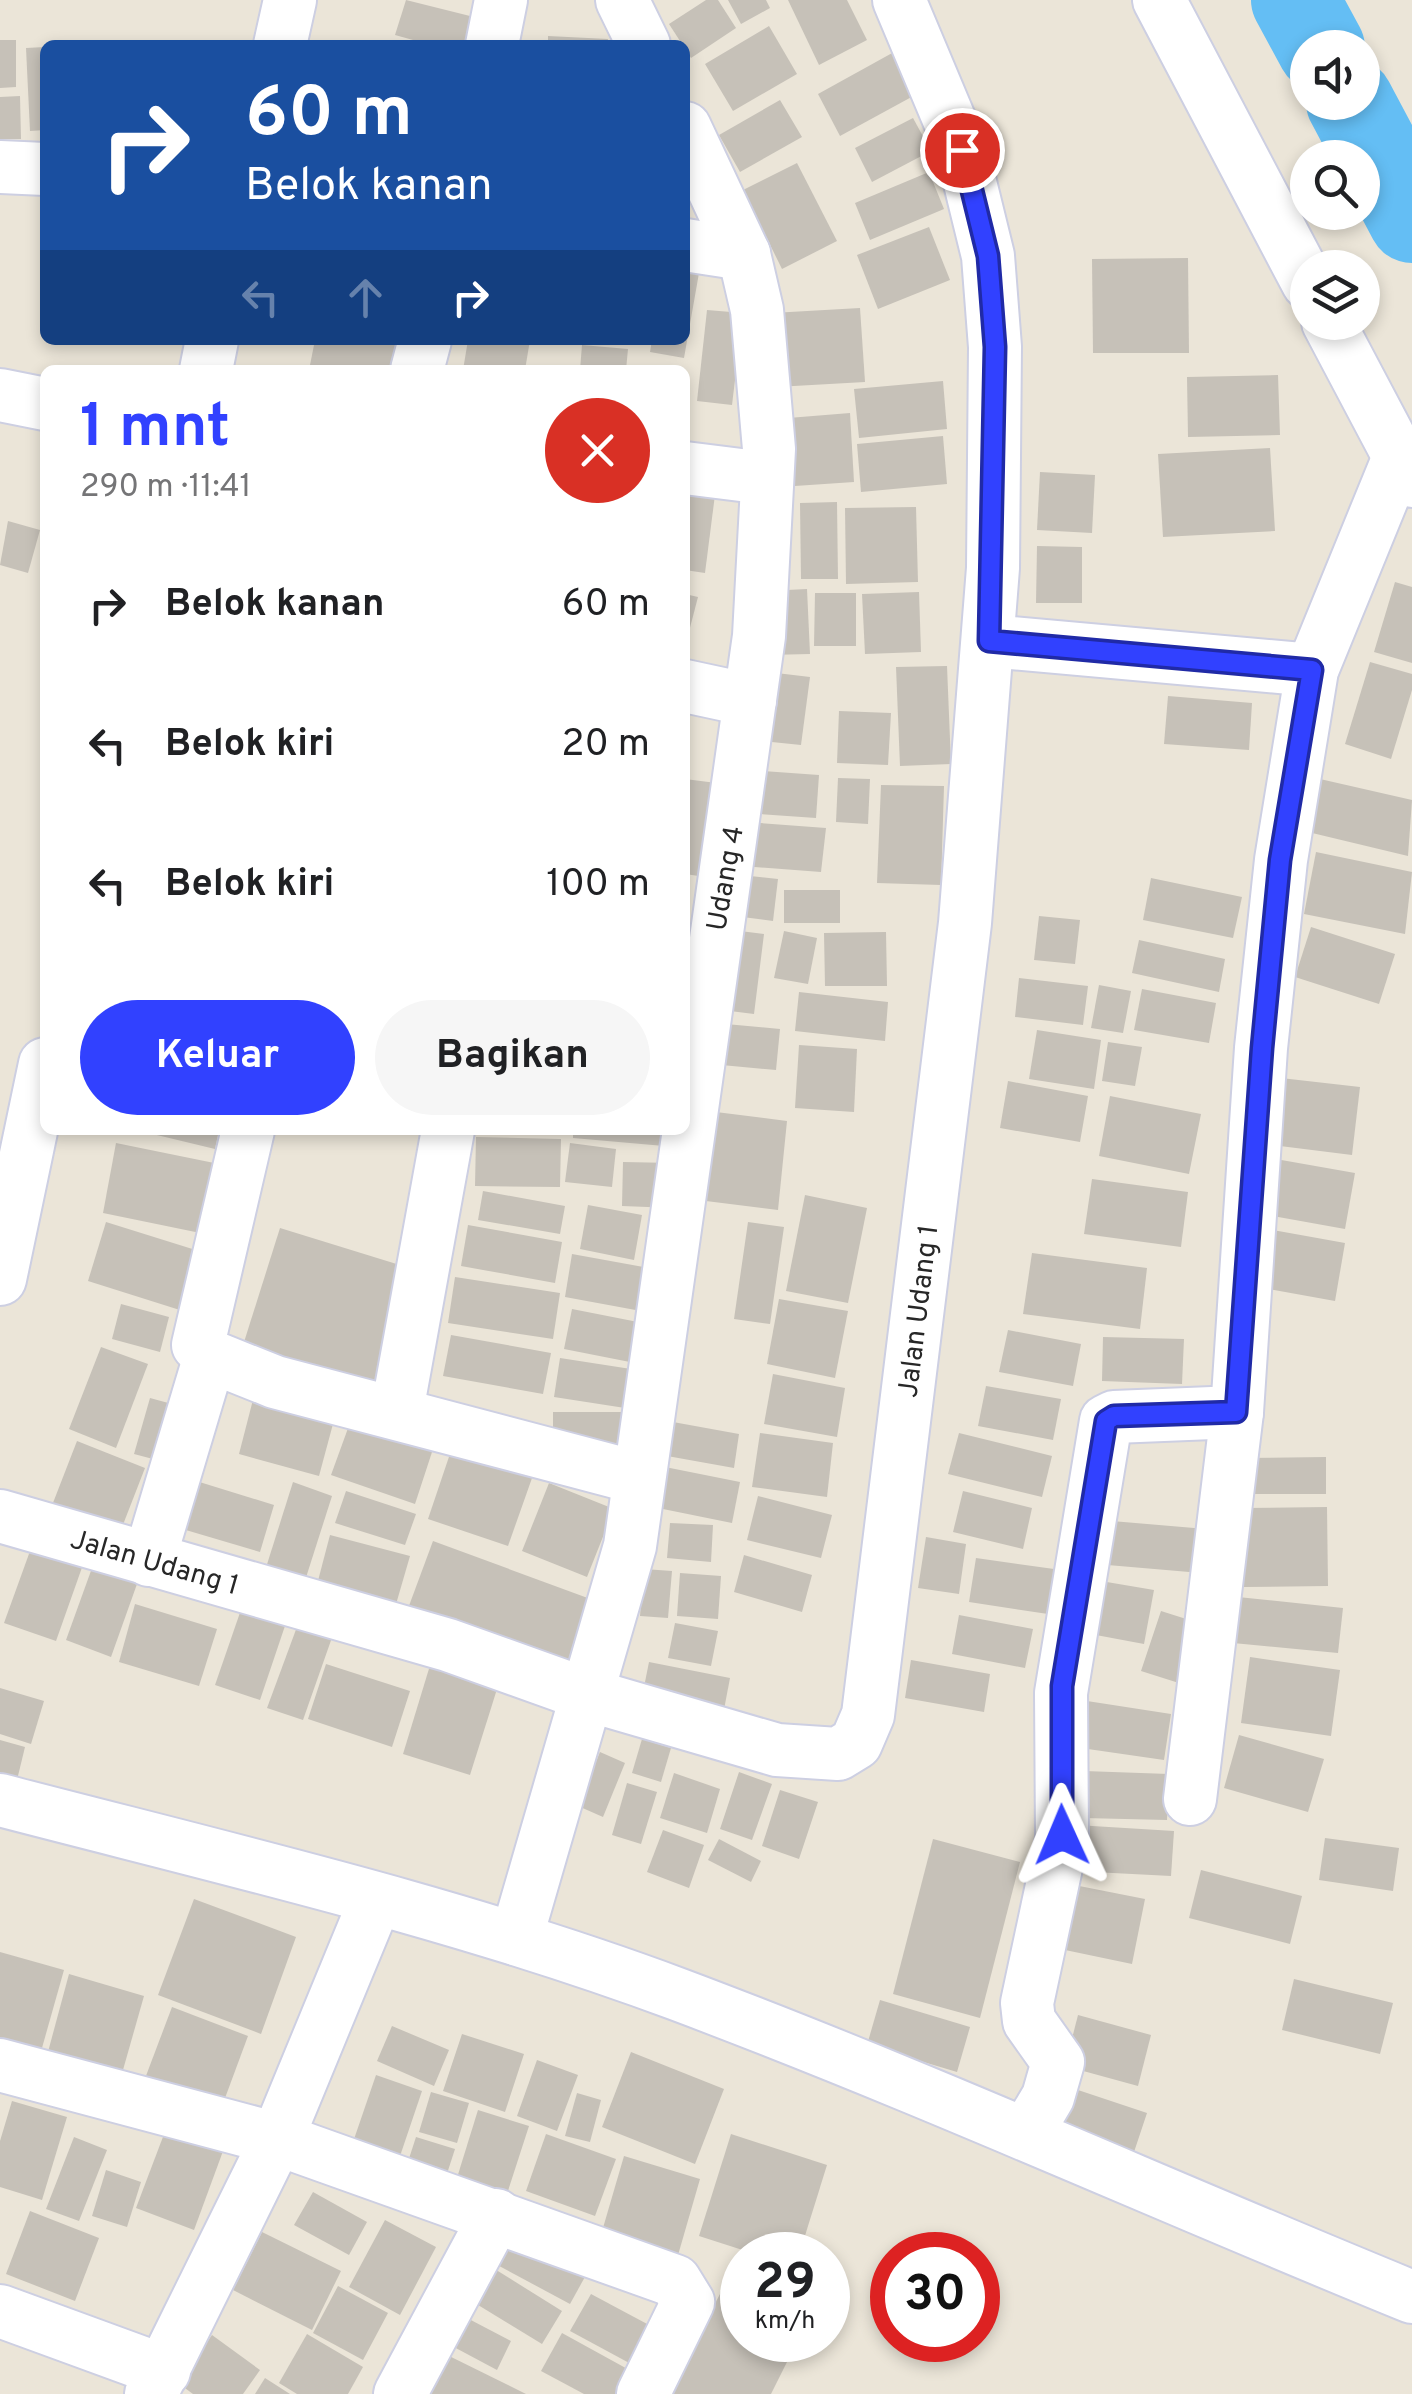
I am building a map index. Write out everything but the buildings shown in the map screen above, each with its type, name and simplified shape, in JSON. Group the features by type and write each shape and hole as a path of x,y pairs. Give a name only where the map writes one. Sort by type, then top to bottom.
{"street":[{"path":"281,40 290,0"},
{"path":"493,40 501,0"},
{"path":"622,0 642,40"},
{"name":"Jalan Udang 1","path":"0,1516 448,1645 585,1694 777,1750 838,1754 856,1744 868,1715 965,923 989,641 995,347 988,256 962,150 899,0"},
{"path":"1159,0 1291,250"},
{"name":"Udang 4","path":"690,139 744,254 765,370 769,449 758,636 750,700 702,901 690,1011"},
{"path":"0,166 40,168"},
{"path":"690,246 744,254"},
{"path":"1190,1799 1236,1412 1262,1048 1280,860 1312,670 1406,469 1338,340"},
{"path":"0,395 40,403"},
{"path":"690,469 765,478"},
{"path":"989,641 1312,670"},
{"path":"690,687 750,700"},
{"path":"0,1279 40,1088"},
{"path":"247,1135 198,1344 210,1356 274,1382 397,1411 639,1478"},
{"path":"397,1411 447,1135"},
{"name":"Udang 4","path":"516,1939 630,1546 676,1135"},
{"path":"148,1560 210,1356"},
{"path":"1026,2134 1048,2098 1058,2062 1028,2020 1027,2003 1062,1839 1062,1686 1106,1421 1114,1416 1236,1412"},
{"path":"0,1800 516,1939 677,1994 1026,2134 1412,2297"},
{"path":"0,2311 158,2383 277,2139 376,1899"},
{"path":"0,2066 277,2139 668,2277 688,2302 642,2394"},
{"path":"400,2394 496,2215"}],"waterway":[{"path":"1295,0 1311,30"},
{"path":"1360,120 1412,219"}],"route":[{"path":"962,150 988,256 995,347 989,641 1312,670 1280,860 1262,1048 1236,1412 1114,1416 1106,1421 1090,1497 1062,1686 1062,1835"}]}
